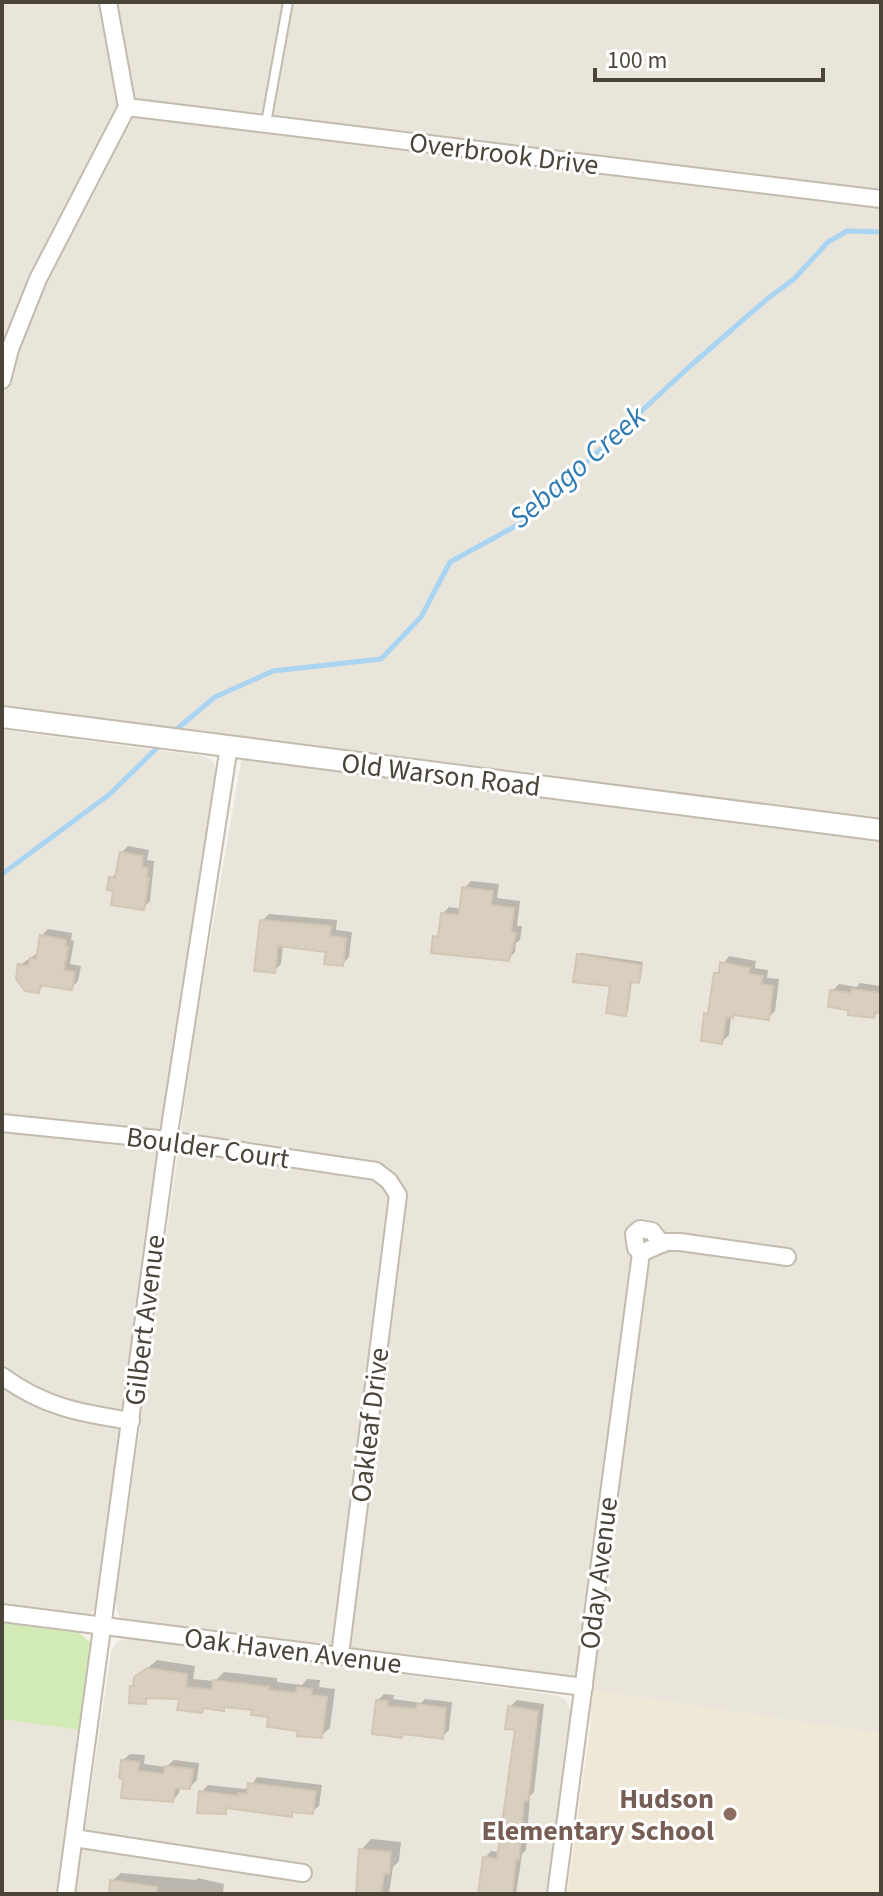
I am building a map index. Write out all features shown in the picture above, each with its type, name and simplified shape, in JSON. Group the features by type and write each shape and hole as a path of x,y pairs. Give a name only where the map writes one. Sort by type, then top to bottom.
{"street":[{"path":"2,380 10,349 38,279 127,107 108,2"},
{"name":"Overbrook Drive","path":"127,107 881,199"},
{"name":"Old Warson Road","path":"2,717 881,830"},
{"name":"Gilbert Avenue","path":"66,1894 168,1140 229,746"},
{"name":"Boulder Court","path":"6,1120 376,1171 389,1181 398,1195"},
{"name":"Oakleaf Drive","path":"340,1655 398,1195"},
{"name":"Oday Avenue","path":"556,1894 641,1253 662,1244 680,1242 787,1257"},
{"path":"2,1376 53,1406 131,1421"},
{"name":"Oak Haven Avenue","path":"2,1613 584,1687"},
{"path":"74,1838 303,1873"}],"lane":[{"path":"266,123 288,2"}],"shaded area":[{"path":"2,2 881,2 881,1734 591,1690 456,1663 120,1617 116,1600 195,1029 244,744 2,712"},
{"path":"2,730 203,756 214,762 216,776 177,1025 96,1606 87,1615 2,1604"},
{"path":"135,1638 555,1695 566,1700 573,1716 548,1894 76,1894 111,1652 117,1641"},
{"name":"Hudson Elementary School","path":"591,1690 881,1734 881,1894 567,1894 591,1723"},
{"path":"2,1719 79,1730 59,1894 2,1894"}],"green space":[{"path":"2,1623 79,1633 90,1642 79,1730 2,1719"}],"building":[{"path":"120,852 143,856 142,867 148,868 144,910 111,905 113,891 107,890 109,877 115,878"},
{"path":"462,887 493,891 491,905 514,908 511,932 516,933 509,961 431,953 433,936 438,937 441,913 459,915"},
{"path":"260,920 331,926 330,936 346,938 343,966 324,964 326,952 278,946 275,973 254,971"},
{"path":"40,935 66,940 65,947 68,947 64,970 75,972 72,990 40,985 39,993 25,991 16,979 18,964 29,966 30,958 36,959"},
{"path":"577,954 641,965 639,983 630,982 626,1016 606,1013 610,986 573,982"},
{"path":"720,962 750,968 749,974 763,976 761,984 773,986 769,1020 733,1015 733,1018 726,1017 722,1044 701,1041 704,1013 708,1014 714,973 719,973"},
{"path":"852,989 881,993 881,1013 875,1012 874,1018 848,1015 848,1010 828,1007 830,990 851,993"},
{"path":"147,1668 187,1674 186,1687 212,1690 213,1680 296,1693 297,1687 312,1689 311,1695 327,1697 322,1738 297,1736 298,1731 267,1727 268,1717 251,1715 252,1710 203,1708 202,1713 177,1710 179,1699 146,1698 146,1704 129,1703 134,1677"},
{"path":"376,1700 388,1701 387,1706 416,1709 417,1704 446,1708 443,1739 372,1734"},
{"path":"508,1706 538,1711 528,1801 524,1800 519,1859 516,1859 512,1894 478,1894 483,1857 497,1859 515,1730 505,1729"},
{"path":"121,1760 139,1762 138,1771 164,1774 165,1766 193,1769 190,1789 175,1788 173,1802 121,1798"},
{"path":"248,1783 316,1791 313,1814 292,1812 292,1817 226,1808 226,1814 197,1813 199,1791 238,1796 238,1793 247,1794"},
{"path":"359,1849 391,1852 389,1874 384,1873 381,1894 356,1894"},
{"path":"110,1880 157,1887 156,1894 109,1894"}],"waterway":[{"name":"Sebago Creek","path":"172,733 215,697 273,671 381,659 421,617 450,562 521,523 689,367 794,279 828,242 847,231 881,232"},
{"name":"Sebago Creek","path":"2,874 110,794 162,743"}],"place":[{"name":"Hudson Elementary School","path":"730,1814"}]}
